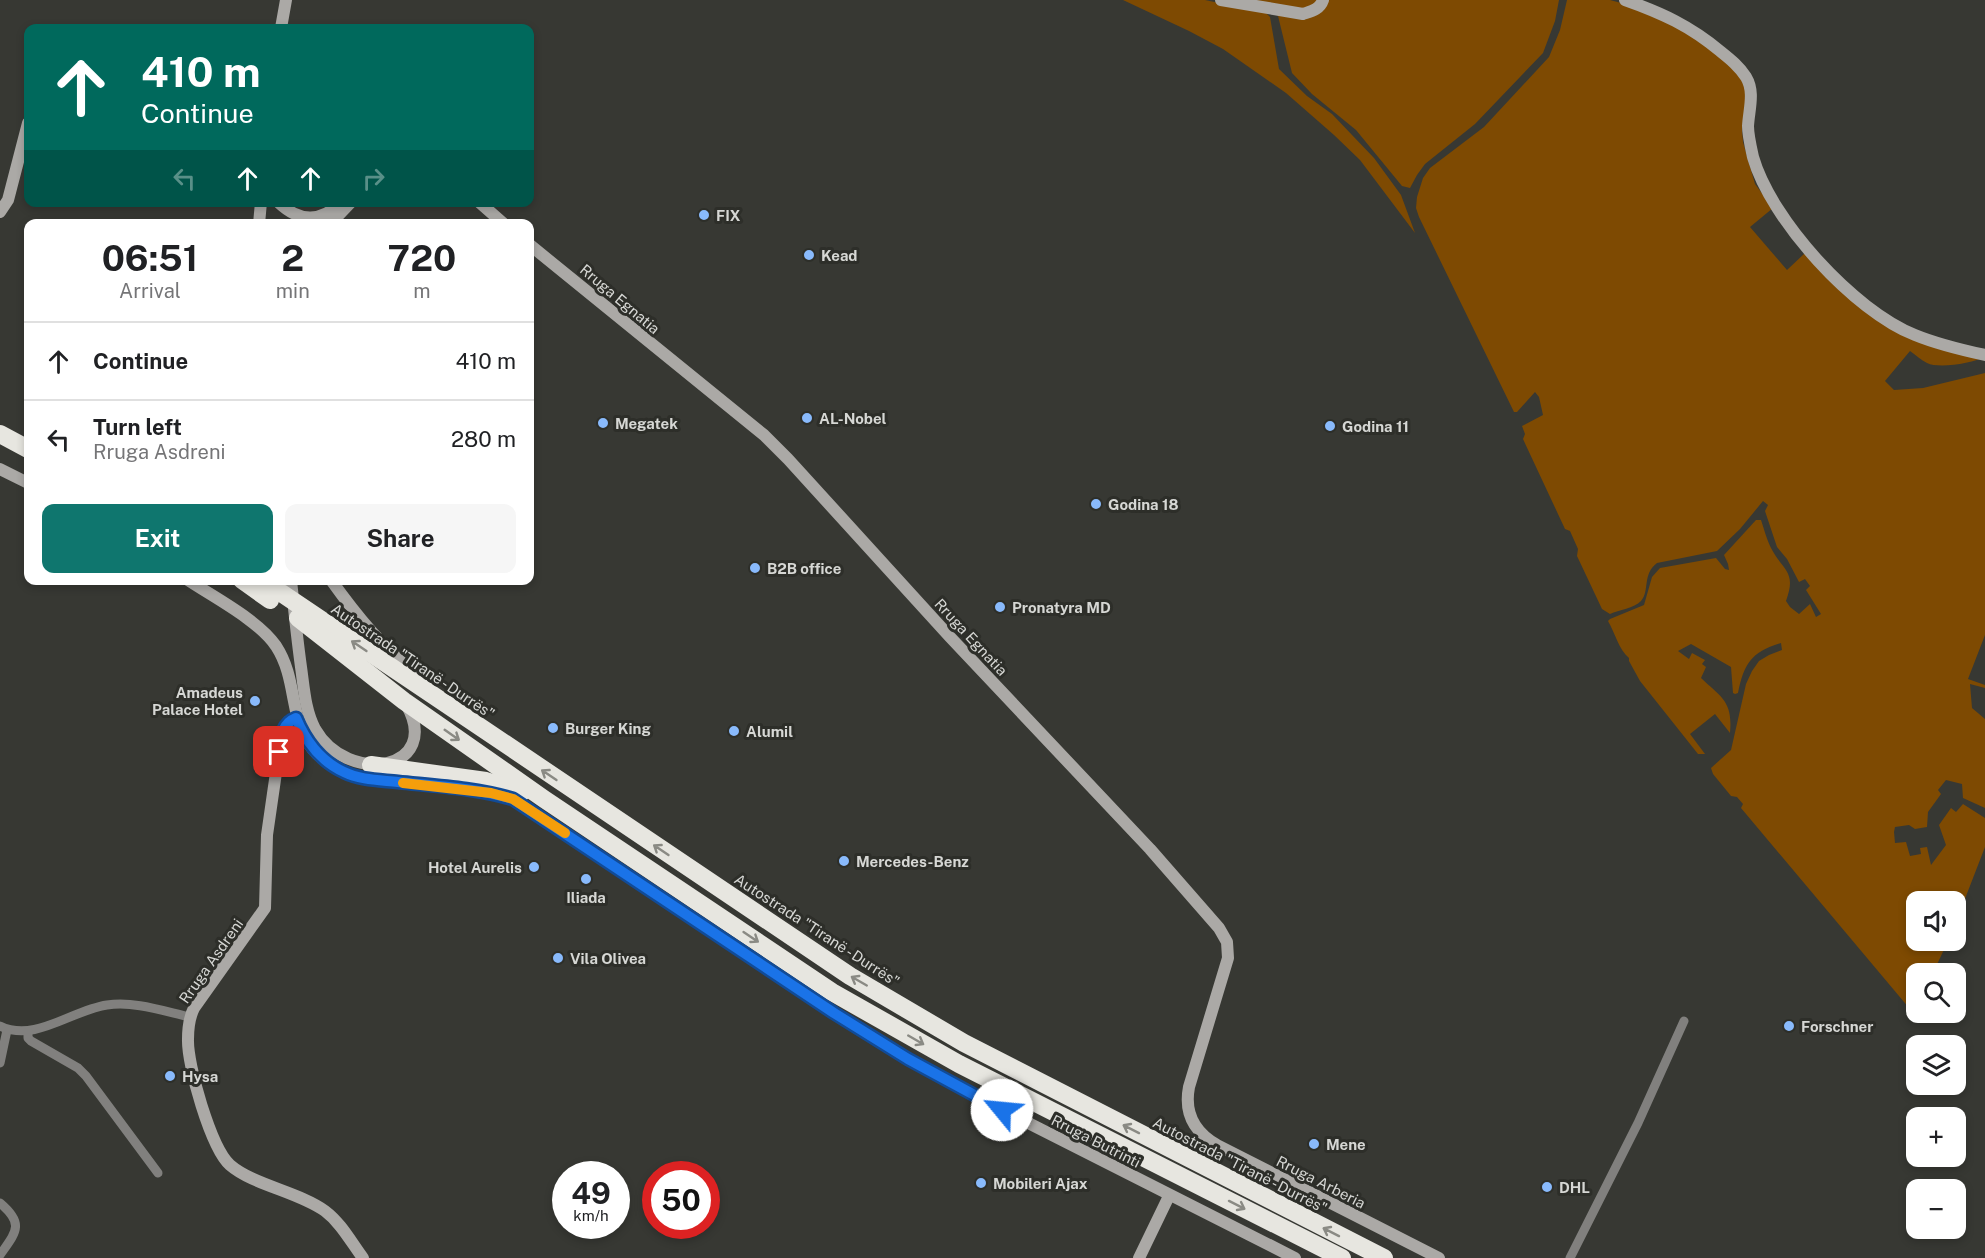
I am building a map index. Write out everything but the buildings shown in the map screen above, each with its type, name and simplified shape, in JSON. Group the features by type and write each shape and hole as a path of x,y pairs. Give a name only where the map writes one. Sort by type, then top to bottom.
{"highway":[{"path":"0,423 24,436"},
{"path":"0,434 24,447"},
{"name":"Autostrada \"Tiranë - Durrës\"","path":"249,585 298,618 404,701 544,799 832,992 959,1064 1342,1258"},
{"name":"Autostrada \"Tiranë - Durrës\"","path":"269,585 850,976 964,1043 1384,1258"},
{"path":"371,765 486,781 514,794 544,799"}],"main road":[{"path":"281,24 286,0"},
{"path":"1227,1 1303,14 1321,5 1323,0"},
{"path":"1624,0 1661,13 1698,32 1736,63 1752,92 1748,128 1753,158 1769,196 1791,228 1822,265 1885,320 1914,335 1985,355"},
{"path":"0,212 8,200 24,138"},
{"path":"283,207 290,213 314,218 327,214 336,207"},
{"path":"335,219 346,207"},
{"path":"485,207 498,219"},
{"name":"Rruga Egnatia","path":"534,248 764,435 1150,849 1219,928 1227,942 1228,958 1189,1087 1188,1106 1194,1127"},
{"path":"0,469 24,481"},
{"path":"195,585 260,629 271,640 285,666 296,718 303,734 313,749 329,764 346,773 372,779 514,794"},
{"path":"292,585 306,705 320,737 330,747 350,760 371,765 396,761 409,748 413,739 414,723 404,701"},
{"path":"336,585 367,629 388,651 429,686 443,702"},
{"name":"Rruga Asdreni","path":"296,718 289,721 282,731 267,836 265,908 203,993 190,1017 188,1040 192,1068 207,1120 218,1149 225,1159 244,1174 326,1212 337,1222 363,1258"},
{"name":"Rruga Butrinti","path":"514,794 586,847 825,1008 908,1059 1169,1196 1295,1258"},
{"name":"Rruga Arberia","path":"1194,1127 1209,1141 1439,1258"},
{"path":"1139,1258 1169,1196"}],"street":[{"path":"0,1063 4,1028 28,1032 107,1005 144,1006 190,1017"},
{"path":"1570,1258 1638,1123 1684,1021"},
{"path":"28,1032 28,1038 31,1041 78,1068 86,1076 158,1173"},
{"path":"0,1203 14,1216 17,1226 15,1233 0,1255"}],"shaded area":[{"path":"1123,0 1205,0 1266,13 1270,17 1279,69 1307,96 1332,114 1374,158 1401,195 1415,233 1360,160 1286,93 1223,49"},
{"path":"1252,0 1559,0 1555,21 1543,53 1475,124 1425,164 1410,188 1402,186 1356,130 1312,94 1292,73 1278,16"},
{"path":"1567,0 1610,0 1643,9 1689,30 1740,75 1747,94 1742,131 1743,142 1755,184 1773,208 1750,227 1787,270 1805,253 1889,328 1985,357 1965,363 1932,365 1910,351 1885,381 1894,390 1923,388 1985,373 1985,635 1968,679 1985,685 1985,688 1970,684 1972,708 1985,719 1985,808 1963,798 1962,784 1946,780 1938,790 1941,794 1928,812 1927,827 1915,829 1909,825 1895,827 1894,832 1895,843 1906,842 1910,856 1921,854 1920,848 1927,847 1931,865 1946,845 1939,825 1951,808 1956,812 1963,804 1985,818 1985,847 1966,896 1966,891 1906,891 1906,951 1943,951 1938,963 1906,963 1906,1004 1741,808 1743,804 1737,797 1731,796 1713,774 1711,768 1731,750 1746,684 1752,671 1759,661 1782,650 1781,643 1762,651 1750,660 1738,693 1735,694 1733,693 1731,667 1691,644 1678,651 1689,659 1692,653 1705,660 1702,664 1706,667 1701,678 1720,695 1730,714 1730,733 1715,714 1690,734 1705,754 1698,754 1640,681 1608,621 1644,605 1652,577 1660,568 1716,558 1725,569 1729,570 1724,555 1756,520 1761,520 1771,548 1789,577 1786,601 1790,607 1799,614 1810,604 1816,617 1821,614 1806,590 1810,586 1805,579 1799,582 1787,559 1777,547 1765,511 1768,505 1763,501 1740,529 1717,551 1657,563 1649,572 1644,597 1638,603 1610,614 1602,609 1577,556 1578,549 1570,531 1565,529 1523,439 1525,434 1522,426 1543,415 1539,397 1535,392 1517,412 1514,412 1419,217 1416,208 1417,197 1423,178 1430,168 1484,127 1549,57 1560,30"}],"slow traffic":[{"path":"403,783 491,793 513,799 565,833"}],"place":[{"name":"FIX","path":"704,215"},
{"name":"Kead","path":"809,255"},
{"name":"AL-Nobel","path":"807,418"},
{"name":"Megatek","path":"603,423"},
{"name":"Godina 11","path":"1330,426"},
{"name":"Godina 18","path":"1096,504"},
{"name":"B2B office","path":"755,568"},
{"name":"Pronatyra MD","path":"1000,607"},
{"name":"Amadeus Palace Hotel","path":"255,701"},
{"name":"Burger King","path":"553,728"},
{"name":"Alumil","path":"734,731"},
{"name":"Mercedes-Benz","path":"844,861"},
{"name":"Hotel Aurelis","path":"534,867"},
{"name":"Iliada","path":"586,879"},
{"name":"Vila Olivea","path":"558,958"},
{"name":"Forschner","path":"1789,1026"},
{"name":"Hysa","path":"170,1076"},
{"name":"Mene","path":"1314,1144"},
{"name":"Mobileri Ajax","path":"981,1183"},
{"name":"DHL","path":"1547,1187"}],"route":[{"path":"279,752 282,731 289,721 296,718 313,749 329,764 346,773 372,779 491,793 513,799 834,1013 908,1059 1002,1110"}]}
